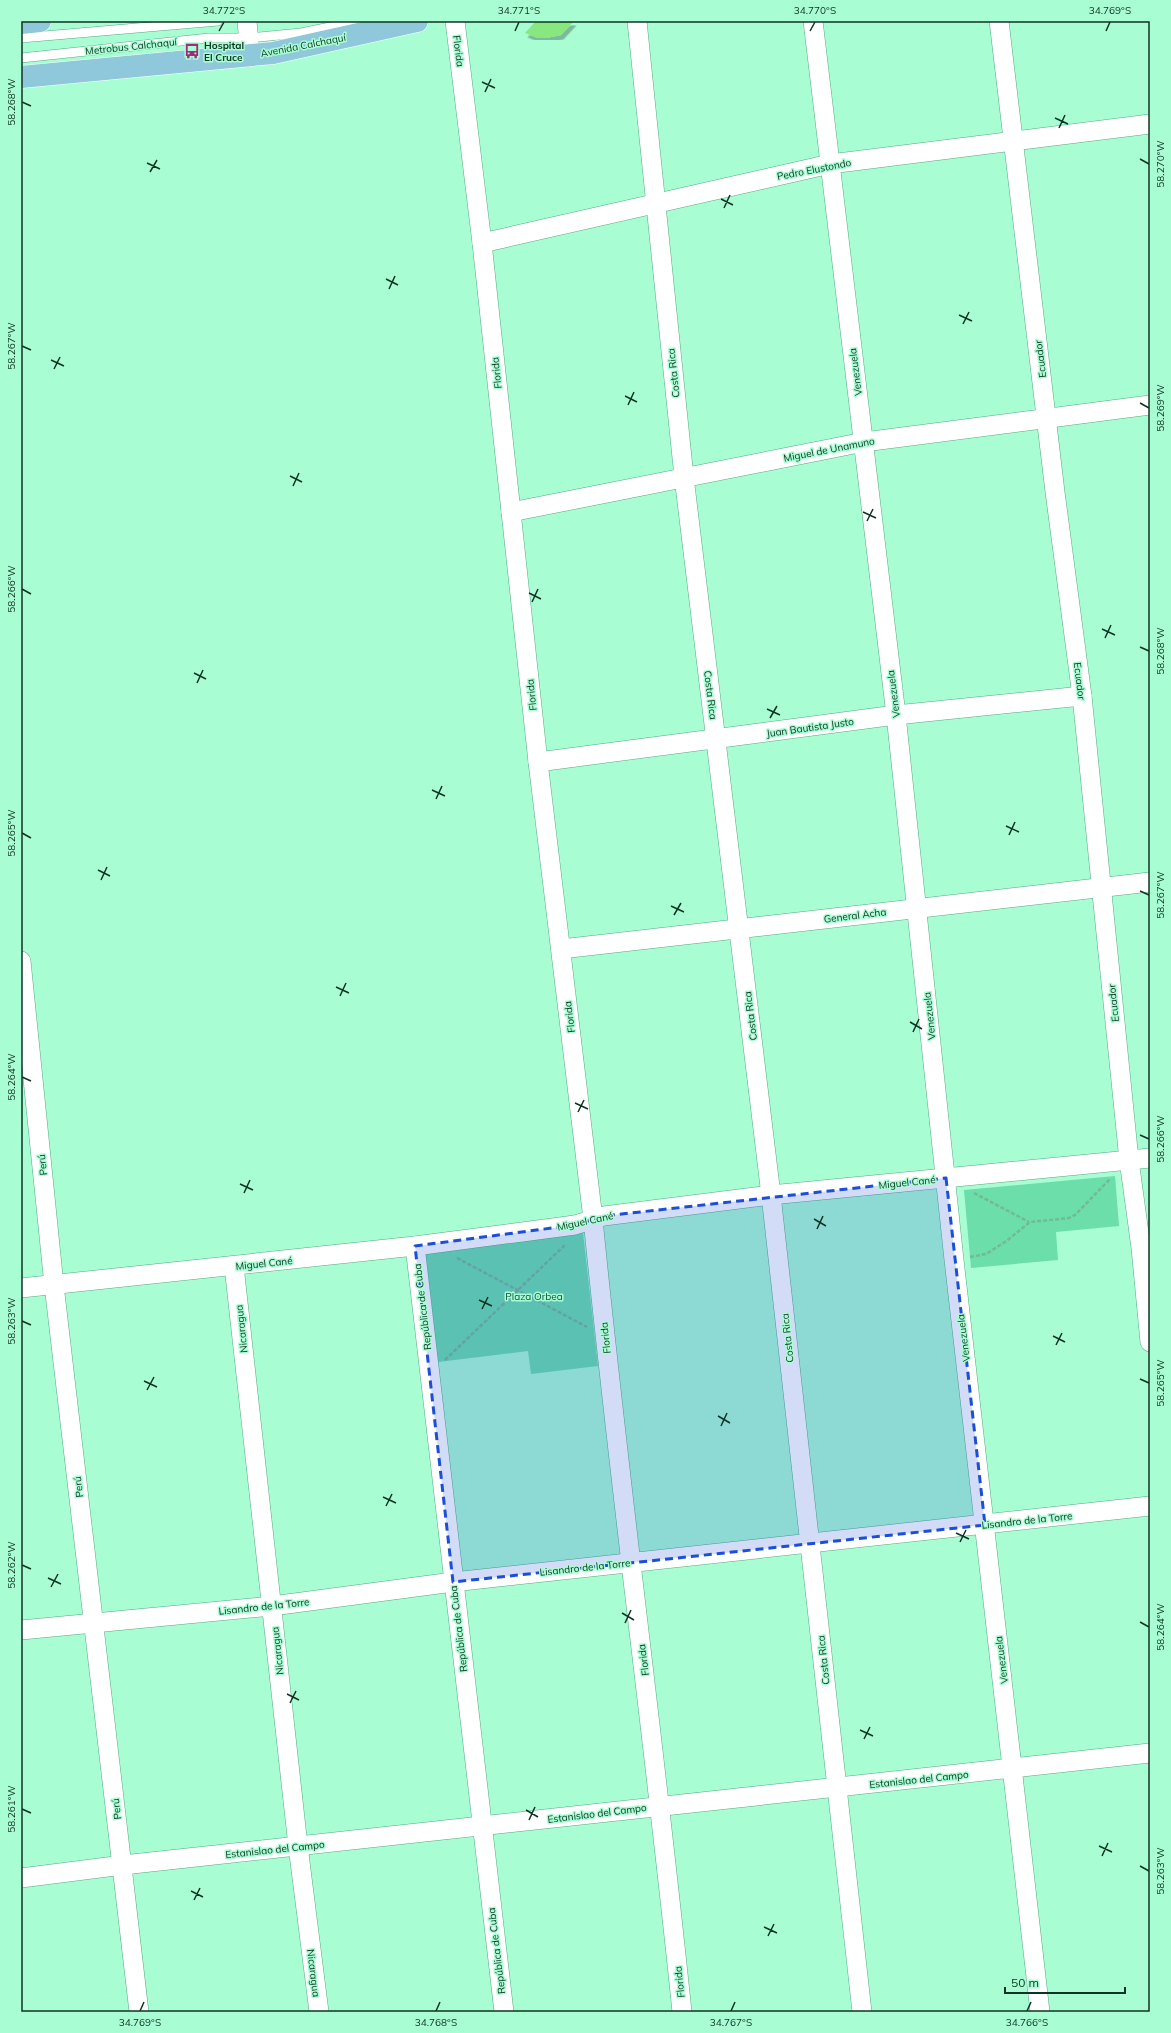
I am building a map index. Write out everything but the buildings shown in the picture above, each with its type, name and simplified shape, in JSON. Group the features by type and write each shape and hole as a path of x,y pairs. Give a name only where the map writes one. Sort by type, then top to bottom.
{"main road":[{"path":"21,22 40,21"},
{"name":"Avenida Calchaquí","path":"21,77 248,38 273,53 417,21"}],"street":[{"name":"Florida","path":"455,21 482,243 538,762 593,1219 604,1336 661,1806 682,2012"},
{"name":"Costa Rica","path":"637,21 684,477 740,929 771,1195 862,2012"},
{"name":"Venezuela","path":"813,21 896,715 954,1260 1040,2012"},
{"name":"Ecuador","path":"999,21 1055,492 1082,696 1129,1160 1141,1248 1150,1342"},
{"name":"Pedro Elustondo","path":"482,243 830,164 1150,124"},
{"name":"Miguel de Unamuno","path":"511,512 864,442 1047,417 1150,405"},
{"name":"Juan Bautista Justo","path":"538,762 717,740 896,715 1082,696"},
{"name":"General Acha","path":"561,949 1150,882"},
{"name":"Perú","path":"21,961 25,1039 123,1865 139,2012"},
{"name":"Miguel Cané","path":"21,1288 423,1245 575,1226 604,1216 771,1195 1150,1158"},
{"name":"República de Cuba","path":"423,1245 430,1374 481,1827 504,2012"},
{"name":"Nicaragua","path":"234,1266 298,1846 319,2012"},
{"name":"Lisandro de la Torre","path":"21,1630 272,1606 453,1582 1150,1506"},
{"name":"Estanislao del Campo","path":"21,1878 123,1865 1150,1753"}],"lane":[{"name":"Metrobus Calchaquí","path":"21,38 218,21"},
{"name":"Metrobus Calchaquí","path":"21,58 209,38 248,38 301,33 360,21"}],"path":[{"path":"954,1260 986,1254 1005,1242 1030,1222 1069,1218 1075,1215 1129,1160"},
{"path":"946,1178 1030,1222"},
{"path":"430,1374 569,1241"},
{"path":"423,1245 517,1290 604,1336"}],"highlighted area":[{"path":"946,1178 985,1525 453,1582 415,1246 575,1225 604,1216"}],"green space":[{"path":"1115,1176 1119,1226 1056,1232 1058,1260 971,1268 964,1190"},
{"name":"Plaza Orbea","path":"583,1233 598,1366 531,1374 528,1351 430,1363 421,1253"}],"place":[{"name":"Hospital El Cruce","path":"192,51"}]}
